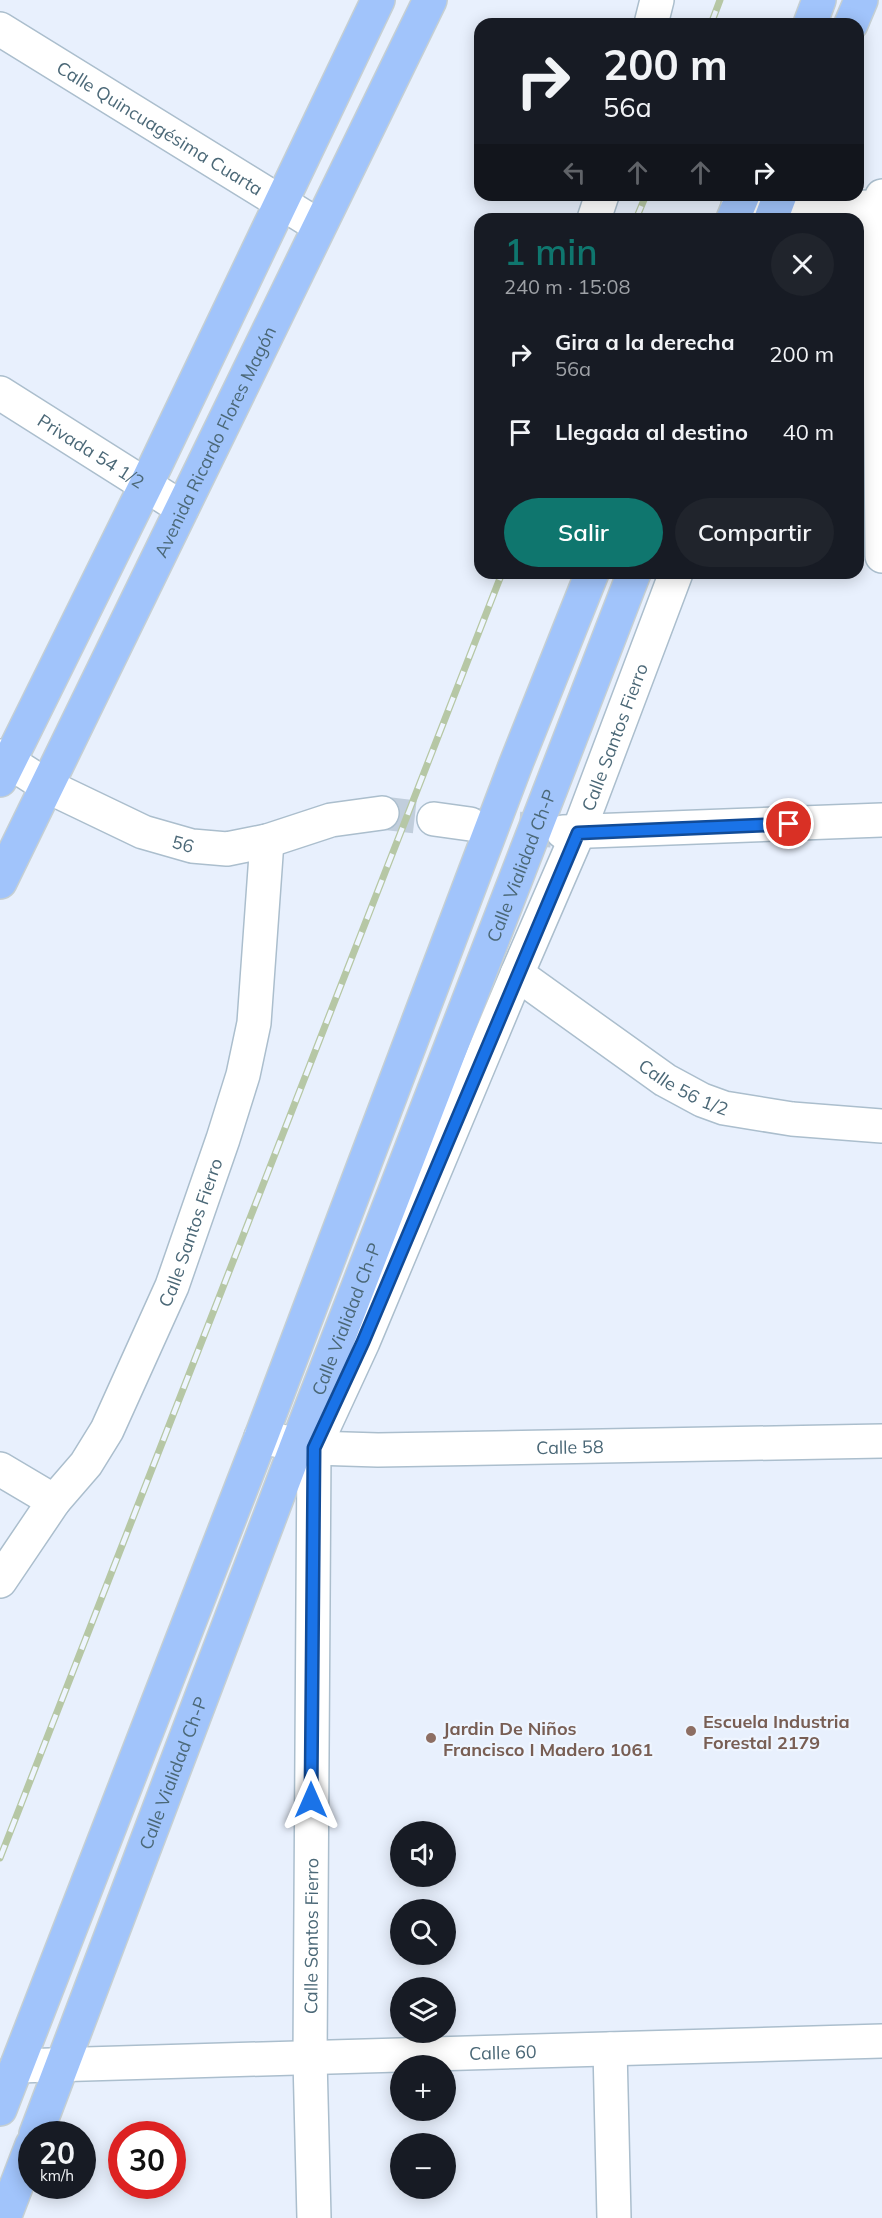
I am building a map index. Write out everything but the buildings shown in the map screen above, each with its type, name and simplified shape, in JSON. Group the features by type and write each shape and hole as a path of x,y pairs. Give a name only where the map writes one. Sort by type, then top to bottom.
{"main road":[{"path":"3,766 146,485 378,0"},
{"name":"Avenida Ricardo Flores Magón","path":"0,882 430,0"},
{"path":"812,18 819,0"},
{"path":"854,18 861,0"},
{"path":"0,2109 261,1437 517,761 590,579"},
{"name":"Calle Vialidad Ch-P","path":"41,2121 305,1446 632,579"},
{"path":"4,2218 18,2182"}],"street":[{"path":"652,18 657,0"},
{"name":"Calle Quincuagésima Cuarta","path":"0,29 319,226"},
{"path":"738,207 775,207 812,213 881,204 882,556"},
{"name":"Privada 54 1/2","path":"0,393 182,508"},
{"name":"Calle Santos Fierro","path":"314,2218 310,2059 305,1446 367,1331 517,974 571,832 674,579"},
{"name":"56","path":"3,766 143,832 192,846 227,849 267,841 331,820 382,813"},
{"path":"434,819 470,824"},
{"path":"571,832 882,820"},
{"name":"Calle Santos Fierro","path":"0,1581 54,1501 86,1464 107,1430 172,1286 243,1075 254,1023 267,841"},
{"name":"Calle 56 1/2","path":"517,974 665,1080 702,1100 724,1108 792,1119 882,1126"},
{"name":"Calle 58","path":"261,1437 305,1446 378,1450 882,1441"},
{"path":"0,1469 54,1501"},
{"name":"Calle 60","path":"17,2066 882,2041"},
{"path":"610,2049 614,2218"}],"tunnel":[{"path":"382,813 434,819"},
{"path":"470,824 563,832"}],"railway":[{"path":"713,18 720,0"},
{"path":"638,213 644,201"},
{"path":"0,1858 500,579"}],"place":[{"name":"Escuela Industria Forestal 2179","path":"691,1731"},
{"name":"Jardin De Niños Francisco I Madero 1061","path":"431,1738"}],"route":[{"path":"311,1800 314,1448 363,1342 578,833 789,824"}]}
